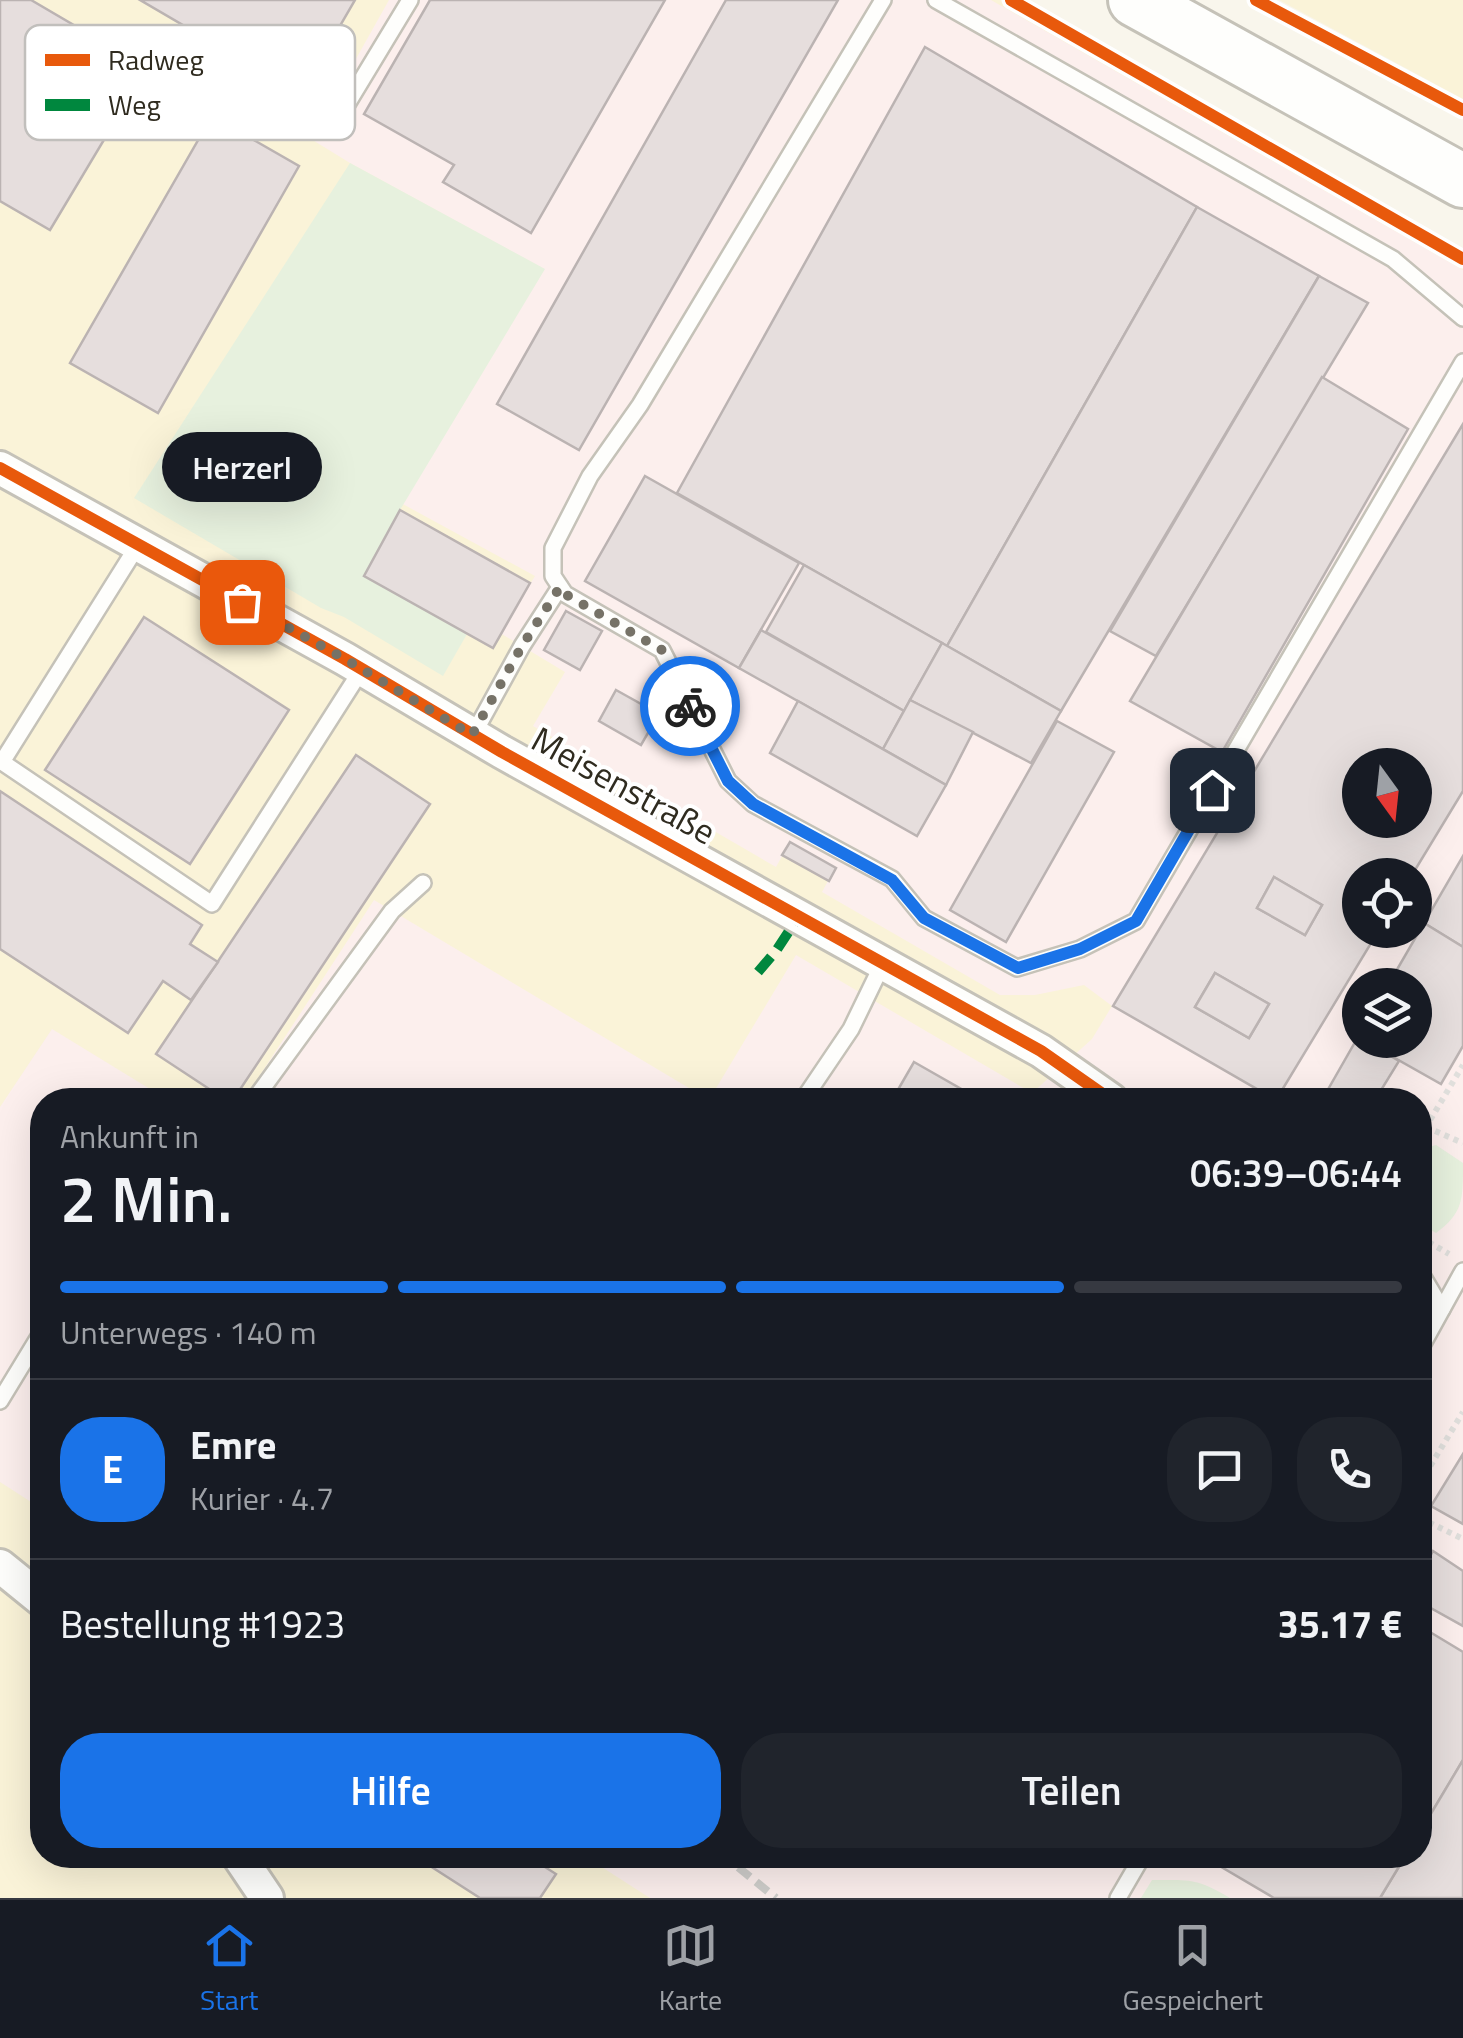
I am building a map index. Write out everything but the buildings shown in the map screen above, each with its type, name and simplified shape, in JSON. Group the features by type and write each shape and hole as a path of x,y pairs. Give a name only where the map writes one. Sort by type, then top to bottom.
{"main road":[{"path":"1134,0 1463,180"}],"street":[{"name":"Meisenstraße","path":"0,468 1041,1051 1094,1088"},
{"path":"0,1566 30,1590"},
{"path":"247,1868 267,1898"}],"lane":[{"path":"355,91 410,0"},
{"path":"883,0 640,405 590,476 553,548 553,576 565,594 662,650 728,781 753,804 892,880 924,918 1018,968 1080,949 1136,921 1463,362"},
{"path":"936,0 1393,259 1463,318"},
{"path":"138,545 2,762 212,904 362,670"},
{"path":"472,735 560,587"},
{"path":"263,1088 392,911 423,883"},
{"path":"811,1088 851,1029 883,963"},
{"path":"1432,1327 1463,1271"},
{"path":"1432,1292 1442,1309"},
{"path":"1432,1310 1442,1309"},
{"path":"0,1401 30,1352"},
{"path":"1118,1898 1135,1868"}],"path":[{"path":"1432,1117 1463,1065"},
{"path":"1432,1130 1463,1143"},
{"path":"1432,1244 1463,1263"},
{"path":"1432,1463 1463,1412"},
{"path":"1432,1524 1463,1538"}],"shaded area":[{"path":"0,0 1003,0 1463,251 1463,1898 0,1898"},
{"path":"389,0 991,0 1463,270 1463,1898 650,1898 603,1868 1432,1868 1432,1088 1038,1088 1092,1039 1112,1006 1084,985 1035,995 1000,995 822,892 835,868 790,842 776,867 533,726 565,672 500,633 535,576 388,496 544,269 313,140 355,140 355,61"},
{"path":"1279,0 1463,0 1463,99"},
{"path":"374,900 689,1088 252,1088"},
{"path":"796,955 1023,1088 716,1088"},
{"path":"52,1029 148,1088 30,1088 30,1501 0,1482 0,1107"}],"green space":[{"path":"350,163 545,269 364,575 467,634 443,676 134,498"},
{"path":"1432,1146 1463,1163 1460,1204 1452,1219 1436,1233 1432,1231"},
{"path":"1152,1880 1193,1882 1230,1898 1141,1898"}],"railway":[{"path":"739,1868 776,1898"}],"marked path":[{"path":"758,972 799,916"}],"cycle path":[{"path":"1011,0 1463,259"},
{"path":"1256,0 1463,110"},
{"path":"0,468 1041,1051 1094,1088"}],"way so far":[{"path":"242,602 472,735 560,587 565,594 662,650 690,706"}],"place":[{"name":"Herzerl","path":"242,602"}],"route":[{"path":"690,706 728,781 753,804 892,880 924,918 1018,968 1080,949 1136,921 1212,790"}]}
